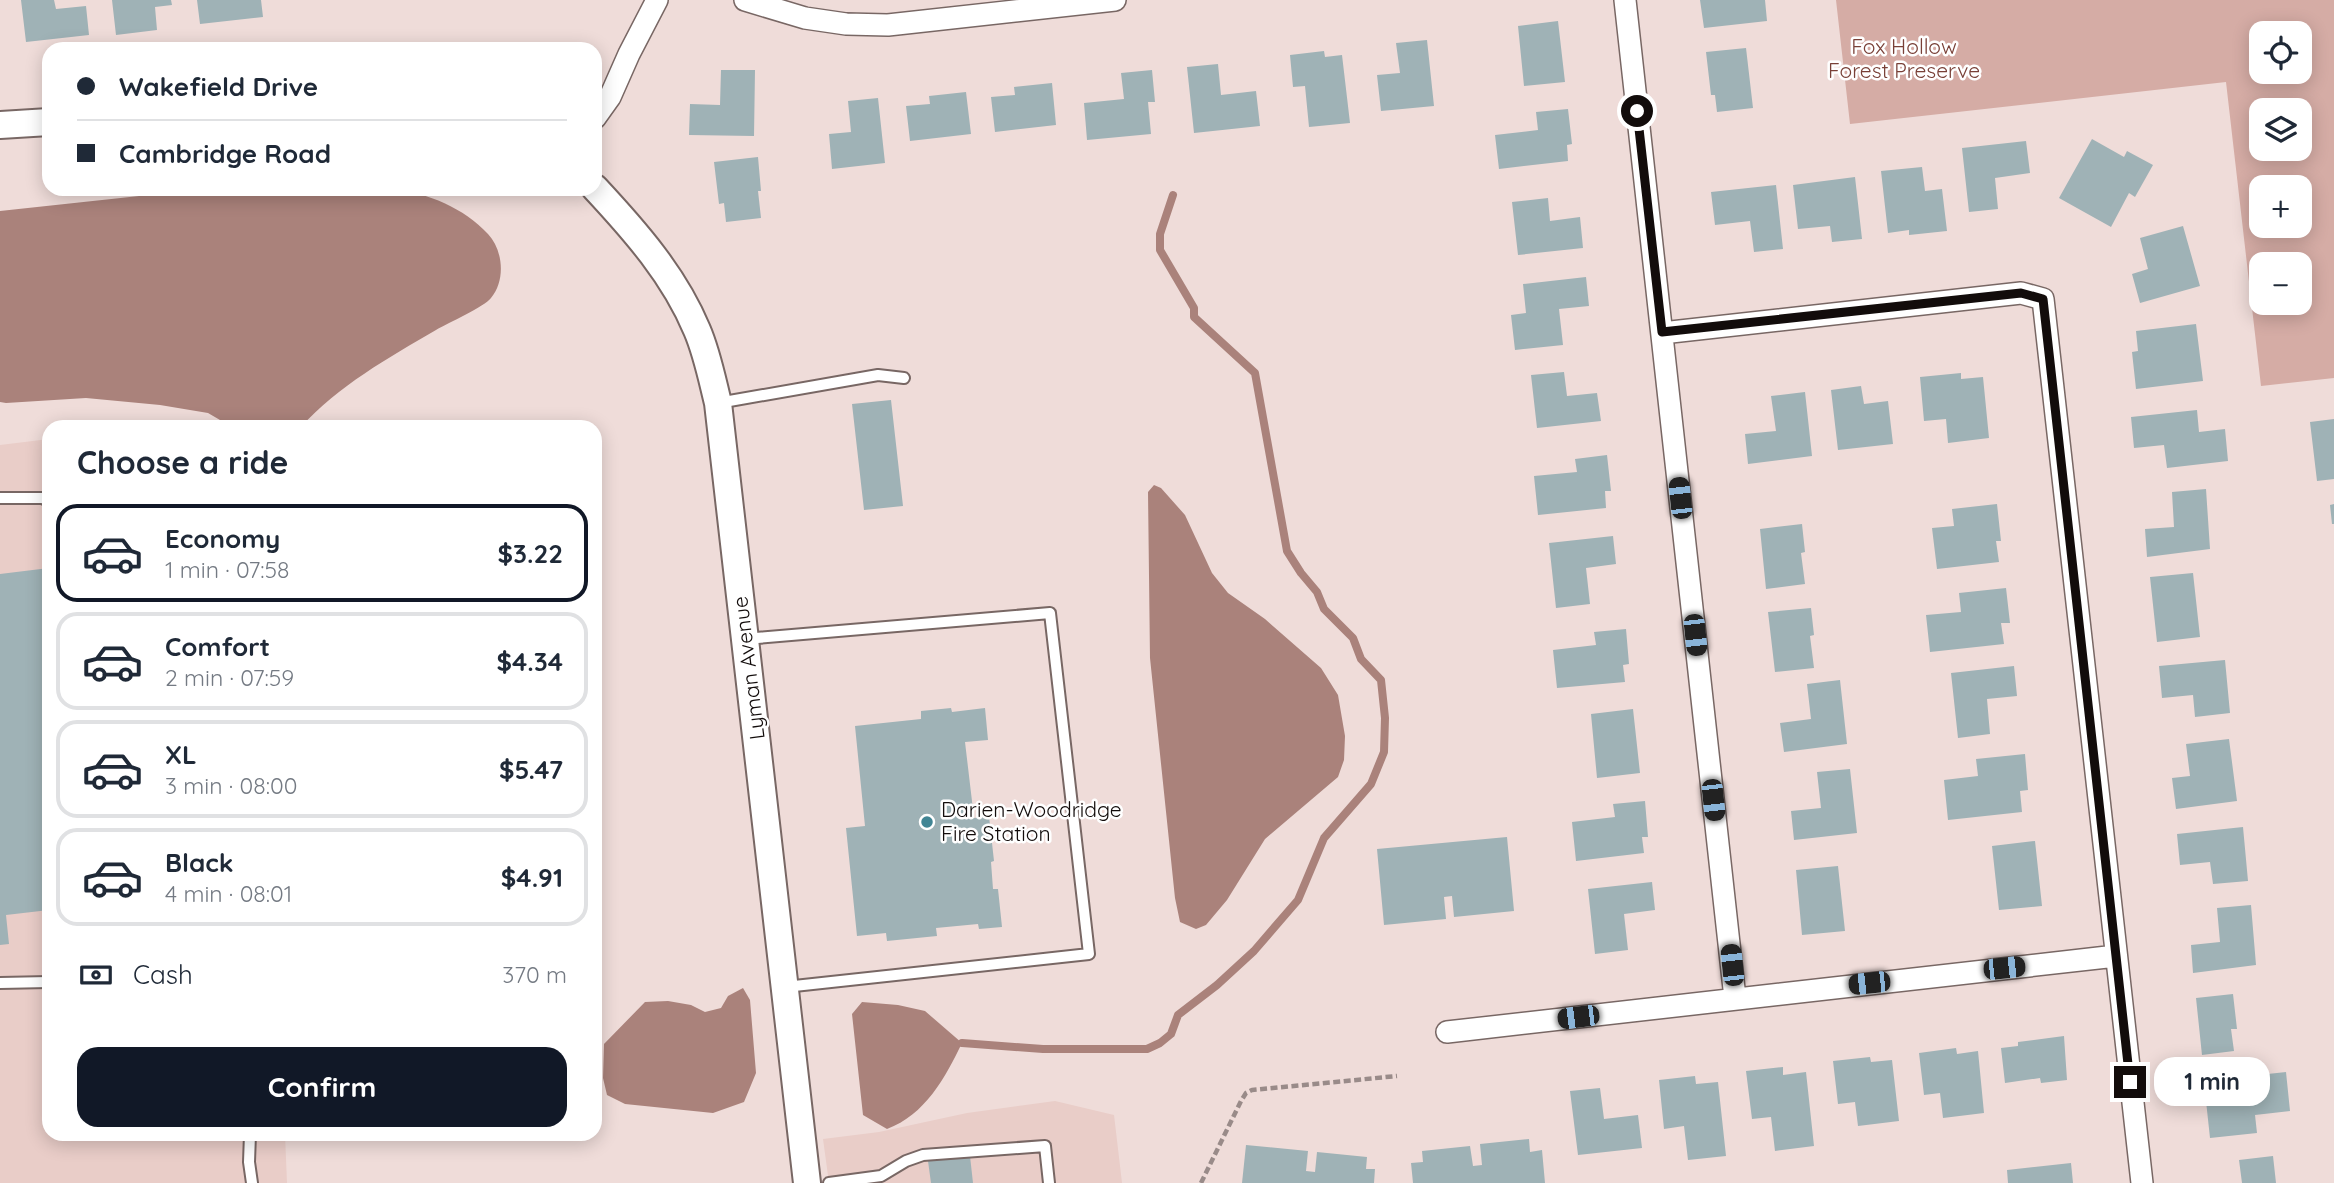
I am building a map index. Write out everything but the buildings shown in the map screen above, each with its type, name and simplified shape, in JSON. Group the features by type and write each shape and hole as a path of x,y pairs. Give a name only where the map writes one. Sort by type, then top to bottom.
{"street":[{"path":"602,108 657,0"},
{"path":"745,0 805,18 846,24 888,24 1115,0"},
{"path":"1625,0 1735,998"},
{"path":"0,125 42,122"},
{"name":"Lyman Avenue","path":"602,196 639,236 668,278 696,328 718,403 807,1183"},
{"path":"1662,332 2021,293 2043,299 2142,1183"},
{"path":"1447,1032 2116,956"}],"lane":[{"path":"718,403 878,375 904,378"},
{"path":"0,498 42,498"},
{"path":"745,639 1050,613 1089,954 785,987"},
{"path":"0,983 42,982"},
{"path":"250,1141 252,1183"},
{"path":"828,1183 882,1179 906,1161 923,1155 1045,1146 1049,1183"}],"path":[{"path":"1201,1183 1246,1093 1252,1090 1398,1076"}],"shaded area":[{"path":"139,196 426,196 457,209 488,234 497,248 501,274 496,291 487,302 364,374 331,398 308,420 220,420 208,413 160,405 86,398 6,403 0,402 0,211"},
{"path":"42,440 42,1141 285,1141 287,1183 0,1183 0,445"},
{"path":"1154,485 1161,488 1185,515 1212,573 1228,593 1265,619 1321,668 1338,695 1345,736 1344,760 1338,777 1265,839 1227,900 1206,925 1196,929 1180,922 1175,898 1150,658 1148,492"},
{"path":"743,988 750,1000 756,1073 744,1102 713,1113 625,1104 607,1095 603,1078 604,1044 645,1002 668,1001 691,1005 705,1012 721,1008 728,996"},
{"path":"862,1002 898,1005 925,1011 962,1043 941,1082 923,1105 900,1123 887,1129 863,1115 852,1014"},
{"path":"1055,1101 1114,1115 1122,1183 829,1183 823,1139 879,1132 967,1113"}],"green space":[{"name":"Fox Hollow Forest Preserve","path":"1836,0 2334,0 2334,378 2261,386 2253,315 2312,315 2312,252 2249,252 2249,282 2226,82 1850,124"}],"waterway":[{"path":"962,1043 1043,1049 1147,1049 1160,1043 1171,1034 1178,1015 1217,985 1254,951 1298,900 1324,838 1371,784 1384,752 1385,718 1381,680 1361,659 1353,638 1324,609 1317,592 1287,551 1255,373 1194,317 1194,308 1160,250 1160,234 1173,195"}],"place":[{"name":"Darien-Woodridge Fire Station","path":"927,822"}],"route":[{"path":"1637,111 1662,332 2021,293 2043,299 2130,1082"}]}
